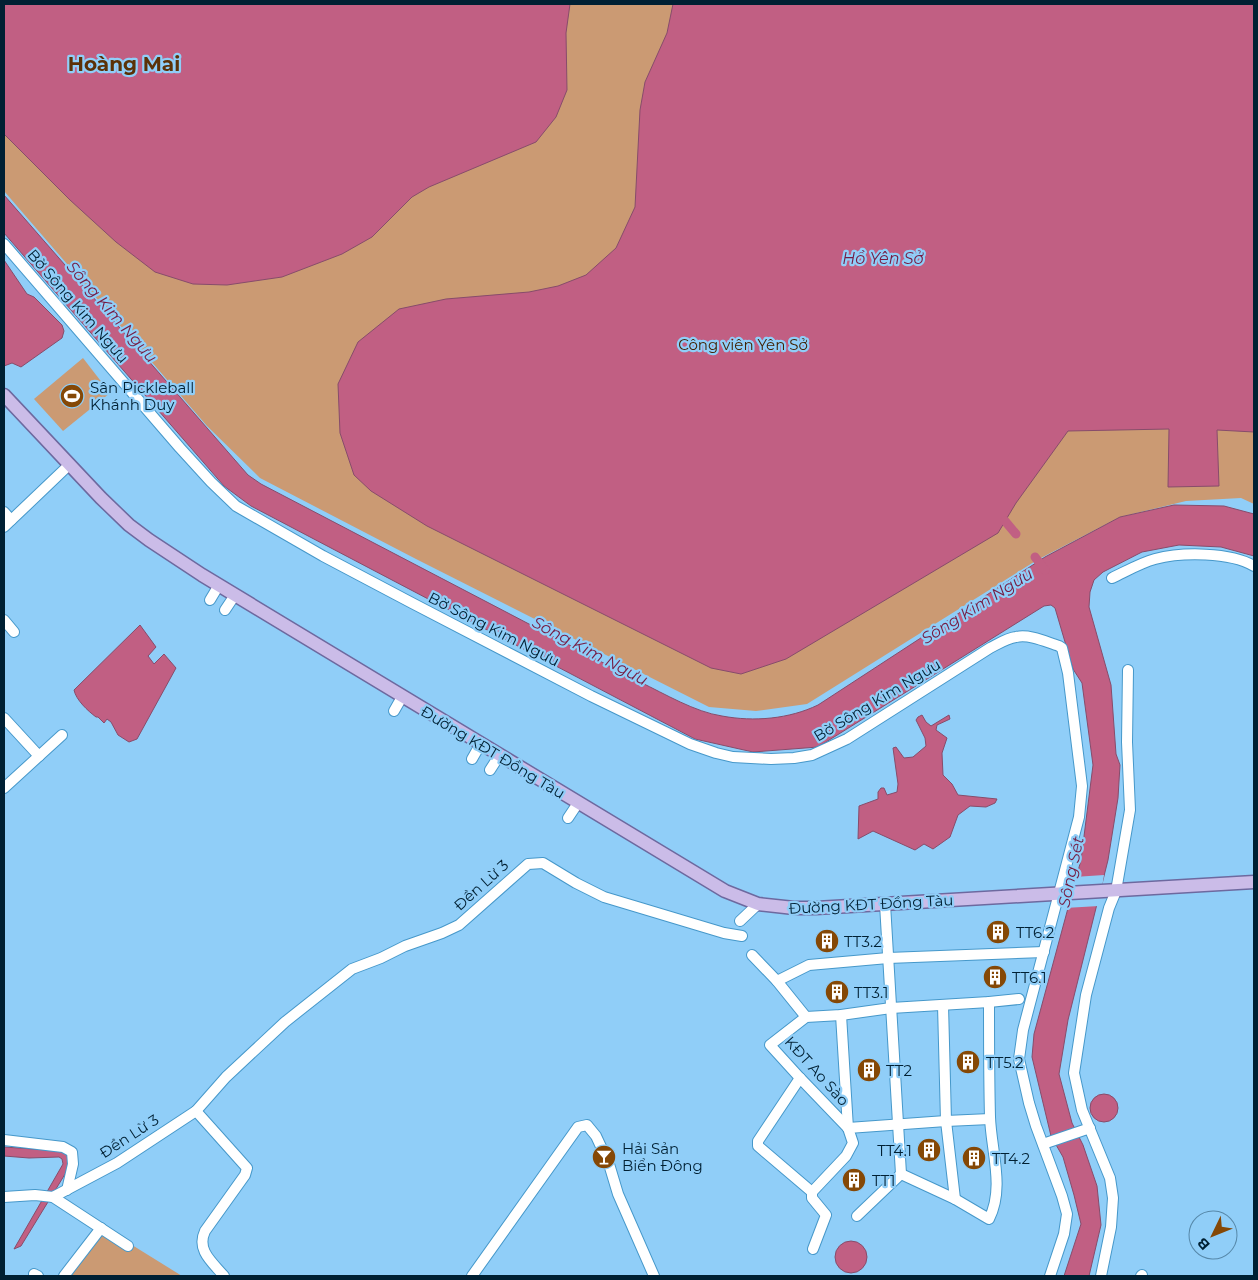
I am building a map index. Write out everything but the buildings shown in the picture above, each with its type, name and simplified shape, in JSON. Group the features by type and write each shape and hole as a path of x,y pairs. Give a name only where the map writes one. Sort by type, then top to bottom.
{"main road":[{"name":"Đường KĐT Đồng Tàu","path":"4,395 101,498 148,540 480,745 725,891 758,904 794,908 1110,891"},
{"path":"1110,891 1254,882"}],"street":[{"name":"Bờ Sông Kim Ngưu","path":"4,244 180,448 236,506 323,556 499,648 652,726 704,749 733,757 779,759 812,756 847,739 990,648 1012,638 1017,636 1034,638 1059,646 1062,648 1068,673 1082,786 1079,816 1062,893"},
{"path":"4,512 8,523 69,465"},
{"path":"1112,578 1155,559 1184,555 1216,556 1244,560 1254,566"},
{"path":"210,600 219,585"},
{"path":"225,610 235,595"},
{"path":"4,620 14,632"},
{"path":"1101,1276 1111,1227 1113,1198 1110,1178 1082,1110 1074,1073 1086,995 1109,908 1110,891 1130,810 1127,742 1128,670"},
{"path":"394,711 402,697"},
{"path":"4,718 39,756"},
{"path":"4,788 62,735"},
{"path":"472,759 480,745"},
{"path":"490,770 499,756"},
{"path":"568,818 578,803"},
{"name":"Đền Lừ 3","path":"53,1197 117,1163 196,1111 226,1077 285,1022 352,969 458,925 528,864 543,863 604,897 724,933 742,936"},
{"path":"1050,1276 1064,1234 1067,1214 1048,1142 1032,1110 1019,1059 1023,1030 1062,893"},
{"path":"740,922 758,904"},
{"path":"857,1216 901,1174 885,904"},
{"path":"777,981 809,965 888,958 1044,952"},
{"name":"KĐT Ao Sào","path":"752,955 777,981 806,1017"},
{"name":"KĐT Ao Sào","path":"848,1128 770,1045 806,1017 841,1016 891,1008 1020,999"},
{"path":"901,1174 955,1199 989,1219 995,1207 997,1192 990,1119 989,1002"},
{"path":"943,1005 946,1121 955,1199"},
{"name":"KĐT Ao Sào","path":"812,1192 846,1156 852,1143 848,1128 841,1016"},
{"path":"800,1078 758,1141 758,1146 812,1192 812,1198 826,1214 813,1249"},
{"path":"196,1111 247,1168 245,1175 205,1230 200,1240 203,1250 224,1276"},
{"name":"KĐT Ao Sào","path":"848,1128 990,1119"},
{"path":"472,1276 578,1127 587,1125 596,1136 609,1164 618,1194 654,1276"},
{"path":"1048,1142 1090,1128"},
{"path":"4,1140 63,1147 72,1152 74,1164 68,1190"},
{"path":"4,1197 53,1197 128,1246"},
{"path":"64,1276 101,1228"}],"green space":[{"name":"Hồ Yên Sở","path":"4,4 1254,4 1254,504 1241,498 1186,501 1120,517 1037,560 807,704 756,711 709,707 260,478 207,426 4,191"},
{"name":"Sân Pickleball Khánh Duy","path":"83,358 110,393 63,431 34,399"},
{"path":"103,1227 182,1276 65,1276"}],"water":[{"path":"4,4 570,4 566,33 567,90 556,117 536,142 429,187 412,197 372,237 342,254 282,277 227,285 193,284 155,272 116,242 70,200 4,134"},
{"name":"Hồ Yên Sở","path":"673,4 1254,4 1254,432 1217,430 1219,486 1168,487 1169,429 1068,431 1016,503 998,533 786,659 741,674 711,668 427,526 371,491 354,475 340,433 338,384 358,342 399,309 446,299 529,292 558,286 586,275 616,248 635,207 640,110 645,82 667,33"},
{"name":"Sông Kim Ngưu","path":"4,195 248,475 261,484 640,682 680,702 712,714 746,719 771,718 807,710 818,705 1045,557 1120,517 1174,505 1224,506 1254,514 1254,556 1221,547 1179,545 1142,552 1103,572 1094,580 1090,592 1089,607 1111,685 1116,754 1120,765 1118,798 1108,860 1068,1020 1059,1074 1072,1123 1083,1145 1097,1186 1101,1225 1089,1276 1064,1276 1081,1224 1063,1157 1051,1136 1032,1057 1034,1034 1081,860 1093,765 1082,683 1073,669 1055,608 1051,605 1044,606 818,747 753,752 695,739 251,506 224,486 4,233"},
{"path":"4,260 27,294 34,297 62,325 64,331 62,338 21,367 12,363 4,366"},
{"path":"140,625 156,647 148,656 154,664 164,654 176,668 137,739 129,742 118,735 111,722 107,719 104,723 86,708 77,698 74,690"},
{"path":"922,715 931,726 949,715 950,719 937,725 936,730 947,738 942,753 943,775 952,784 958,795 997,799 995,803 986,807 970,806 958,815 950,837 933,849 924,844 915,850 873,831 858,839 859,806 878,799 878,792 881,788 884,788 887,795 897,792 898,784 893,748 896,747 904,758 913,757 926,746 925,738 916,720"},
{"path":"1104,1094 1114,1098 1118,1108 1114,1118 1104,1122 1094,1118 1090,1108 1094,1098"},
{"path":"4,1147 62,1151 70,1158 70,1166 21,1246 14,1249 63,1164 62,1159 59,1157 29,1158 4,1156"},
{"path":"851,1241 857,1242 862,1246 866,1251 866,1263 862,1268 857,1272 851,1273 845,1272 840,1268 836,1263 835,1257 836,1251 840,1246 845,1242"}],"pier":[{"path":"1104,875 1099,906 1065,908 1074,877"}],"waterway":[{"path":"1005,521 1016,534"},
{"path":"1035,557 1045,570"}],"place":[{"name":"Sân Pickleball Khánh Duy","path":"72,396"},
{"name":"TT6.2","path":"998,932"},
{"name":"TT3.2","path":"827,941"},
{"name":"TT6.1","path":"995,977"},
{"name":"TT3.1","path":"837,992"},
{"name":"TT5.2","path":"968,1062"},
{"name":"TT2","path":"869,1070"},
{"name":"TT4.1","path":"929,1150"},
{"name":"Hải Sản Biển Đông","path":"604,1157"},
{"name":"TT4.2","path":"974,1158"},
{"name":"TT1","path":"854,1180"}],"district":[{"name":"Hoàng Mai","path":"124,64"}],"park label":[{"name":"Công viên Yên Sở","path":"743,344"}],"water label":[{"name":"Sông Sét","path":"1071,872"}]}
